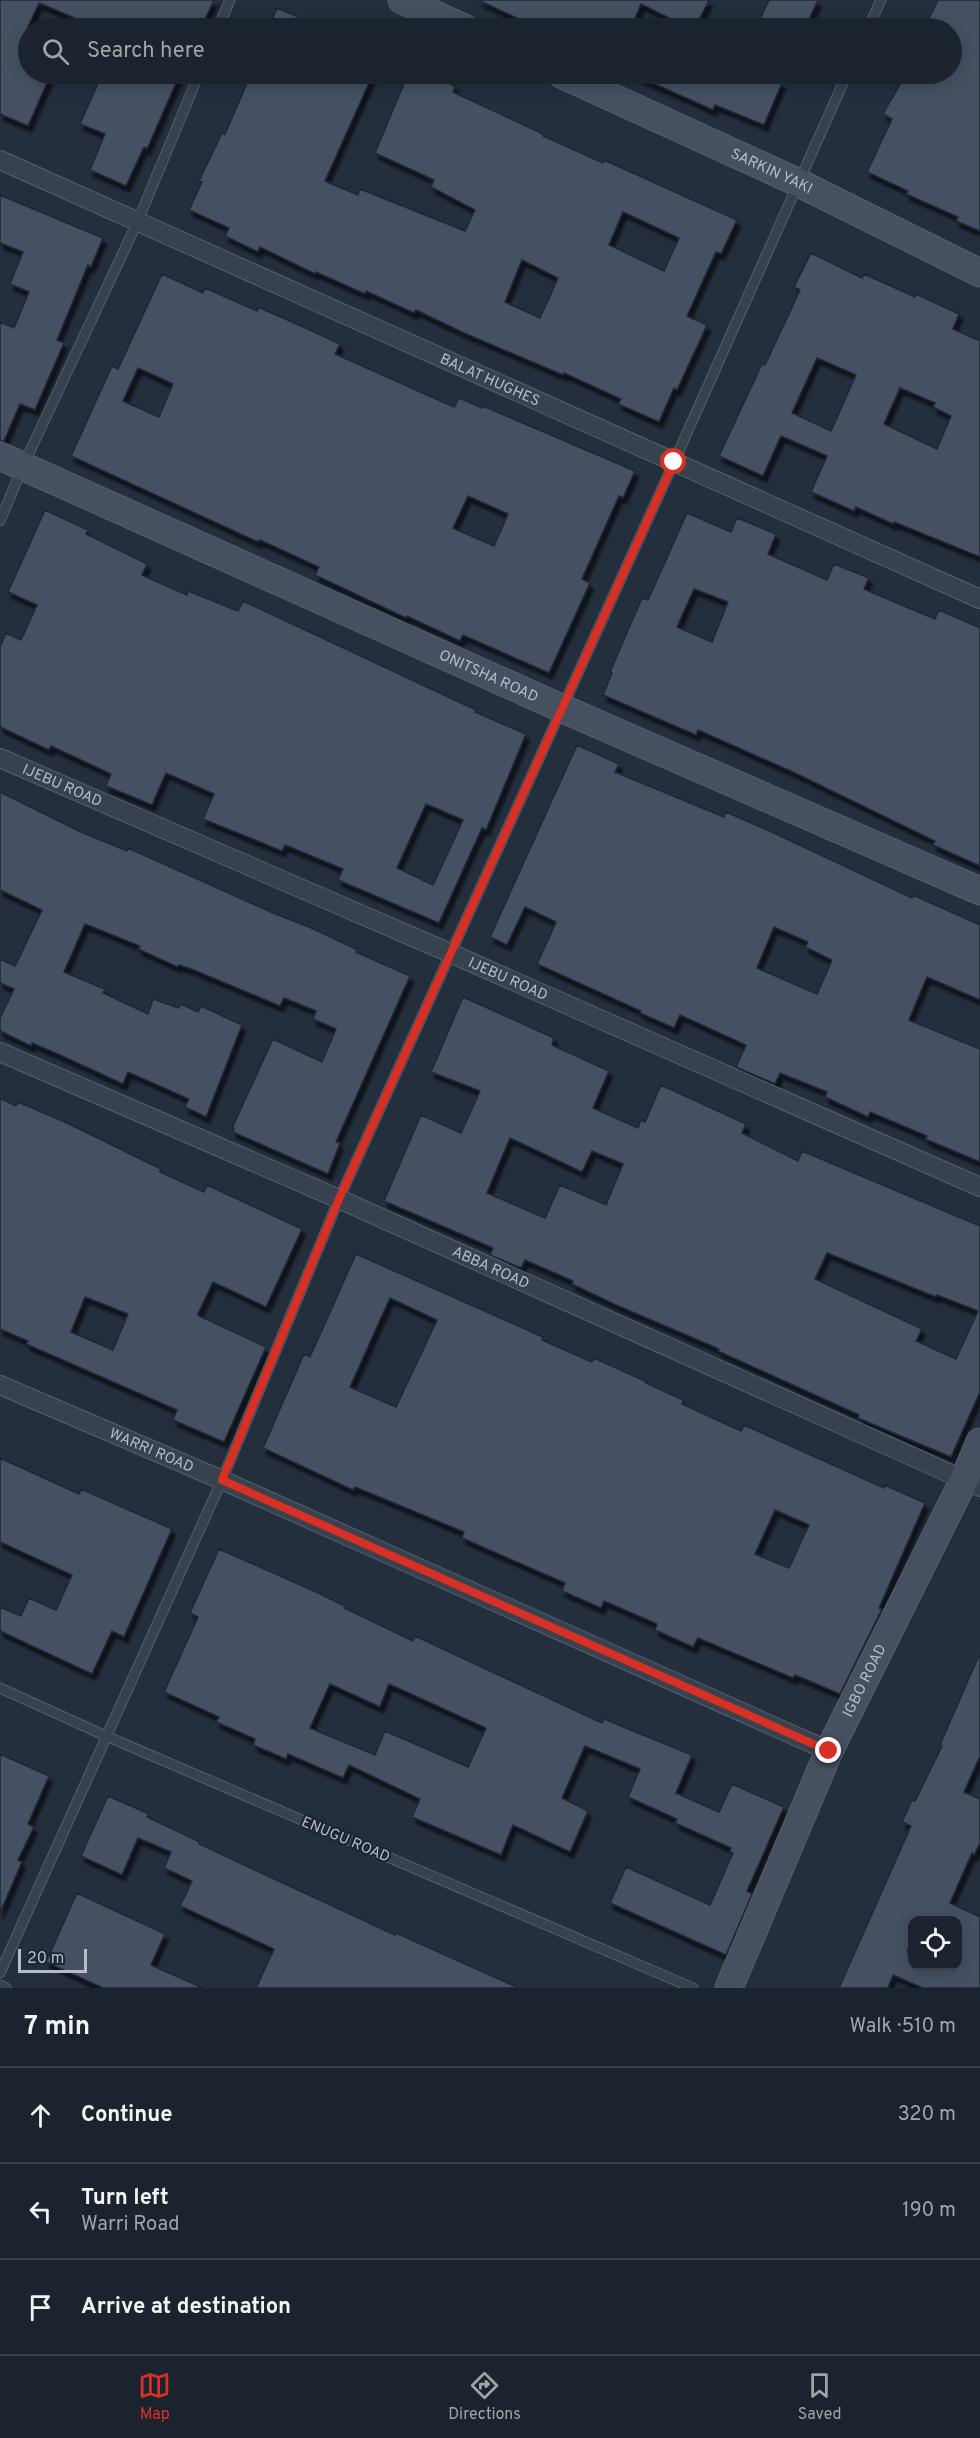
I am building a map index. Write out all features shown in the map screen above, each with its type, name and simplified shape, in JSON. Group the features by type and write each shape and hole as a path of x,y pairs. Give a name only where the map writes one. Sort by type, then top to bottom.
{"street":[{"path":"402,0 442,18"},
{"name":"SARKIN YAKI","path":"583,84 797,182 980,273"},
{"name":"BALAT HUGHES","path":"0,160 980,599"},
{"name":"ONITSHA ROAD","path":"11,461 561,708 980,891"},
{"name":"IJEBU ROAD","path":"0,758 450,953 980,1187"},
{"name":"ABBA ROAD","path":"0,1052 339,1199 972,1484"},
{"name":"WARRI ROAD","path":"0,1384 222,1480 829,1751"},
{"name":"IGBO ROAD","path":"729,1988 829,1751 972,1484 980,1442"}],"lane":[{"path":"222,18 230,0"},
{"path":"873,18 881,0"},
{"path":"0,521 11,461 137,223 196,84"},
{"path":"0,1973 222,1480 339,1199 674,462 842,84"},
{"name":"ENUGU ROAD","path":"0,1688 106,1736 693,1988"},
{"path":"0,1985 6,1988"}],"building":[{"path":"0,0 214,0 206,18 74,18 39,3 32,18 18,18 18,84 47,84 28,126 0,114"},
{"path":"478,0 709,0 700,18 669,18 641,4 635,18 517,18"},
{"path":"769,0 818,0 810,18 761,18"},
{"path":"938,0 980,0 980,231 956,221 958,217 906,194 908,191 867,172 892,119 883,114 900,84 962,84 962,18 929,18"},
{"path":"277,8 300,18 273,18"},
{"path":"98,84 176,84 147,149 144,147 126,186 90,170 105,134 80,124"},
{"path":"247,84 369,84 325,181 358,195 360,189 465,231 475,210 431,187 434,180 375,153 404,84 450,84 455,86 453,92 543,136 603,163 604,160 737,220 721,254 716,252 687,316 707,325 677,390 674,388 659,422 618,404 621,399 564,373 563,375 464,333 416,310 414,313 366,291 365,294 316,272 315,274 260,247 258,252 225,236 229,228 189,210 202,182 199,181 222,133 225,134","holes":["623,212 679,238 664,271 609,245","522,260 558,278 540,318 505,302"]},
{"path":"654,84 782,84 764,125 715,105 713,110"},
{"path":"0,195 103,238 91,267 88,265 57,340 64,343 35,410 20,404 4,441 0,441 0,322 14,328 29,292 10,284 23,252 0,243"},
{"path":"811,253 862,278 864,274 959,314 953,329 980,341 980,557 894,522 893,524 856,507 854,511 811,492 827,456 781,436 763,476 719,456 800,290 794,287","holes":["817,358 856,375 831,431 792,413","900,388 935,403 933,407 951,416 937,449 884,424"]},
{"path":"162,274 203,293 205,288 257,311 258,307 301,326 340,344 335,354 454,407 459,398 482,408 483,406 635,471 623,498 619,496 582,579 590,583 549,673 463,635 460,641 407,616 406,618 315,575 319,567 260,540 258,542 71,456 112,366 118,369","holes":["138,368 173,384 159,417 123,401","468,496 508,514 494,546 453,528"]},
{"path":"45,510 88,530 86,534 147,564 142,575 187,595 188,591 238,611 243,601 526,734 486,830 482,828 439,923 338,880 343,869 285,845 282,851 203,819 214,794 166,773 152,805 106,786 111,774 51,746 49,750 0,727 0,647 6,633 21,640 37,605 8,592","holes":["426,804 463,820 433,885 397,868"]},
{"path":"687,513 731,532 737,518 776,534 768,554 827,580 834,564 869,578 864,589 935,619 939,610 980,628 980,866 933,845 935,841 793,772 698,730 696,735 603,695 612,673 610,672 642,598 648,600","holes":["694,589 728,602 712,642 677,627"]},
{"path":"577,745 619,764 615,772 724,817 726,812 912,898 913,895 980,925 980,1000 927,977 909,1020 980,1049 980,1162 925,1139 927,1136 870,1112 868,1117 825,1097 827,1092 780,1073 775,1084 736,1067 746,1045 680,1015 674,1028 537,964 556,922 525,907 507,945 490,937","holes":["774,927 808,942 805,947 832,960 817,994 757,968"]},
{"path":"0,792 81,832 127,851 128,848 309,927 358,950 356,952 410,976 336,1142 340,1143 328,1174 233,1132 234,1128 232,1128 273,1039 322,1062 336,1029 313,1019 316,1011 284,998 280,1006 194,970 179,965 178,967 138,949 140,946 85,924 64,972 105,989 103,993 148,1014 153,999 179,1008 181,1004 198,1012 201,1006 242,1025 206,1117 185,1107 189,1099 128,1072 123,1084 0,1031 0,1018 14,989 0,983 0,959 15,966 42,910 0,890"},
{"path":"463,997 554,1038 552,1045 609,1071 593,1108 638,1128 641,1120 645,1122 661,1085 746,1124 742,1133 798,1161 802,1151 980,1226 980,1392 951,1457 858,1418 859,1415 718,1351 719,1349 572,1284 573,1281 525,1260 521,1268 490,1255 493,1248 384,1201 421,1115 461,1133 480,1091 431,1072","holes":["510,1138 582,1172 592,1151 623,1164 606,1205 560,1185 545,1218 487,1193","827,1253 936,1297 937,1295 978,1311 956,1359 916,1341 922,1329 815,1279"]},
{"path":"0,1098 16,1106 18,1102 65,1122 161,1169 160,1172 204,1192 207,1185 302,1229 266,1307 213,1282 198,1314 266,1347 224,1442 173,1420 177,1410 26,1344 28,1341 0,1329","holes":["85,1297 128,1314 113,1350 71,1332"]},
{"path":"356,1254 543,1337 542,1340 592,1362 594,1358 647,1382 683,1400 682,1404 741,1431 744,1425 884,1488 885,1485 925,1503 879,1608 882,1609 840,1694 795,1675 793,1678 698,1638 693,1647 655,1630 657,1624 604,1601 601,1608 562,1591 565,1583 462,1538 464,1532 355,1487 353,1490 263,1448 304,1354 310,1357","holes":["390,1298 437,1320 396,1407 350,1387","775,1510 809,1525 789,1568 755,1554"]},
{"path":"0,1458 79,1494 81,1489 172,1529 124,1637 112,1631 92,1674 0,1631 0,1607 21,1616 29,1598 56,1610 72,1575 0,1542"},
{"path":"219,1549 314,1591 413,1641 415,1636 602,1723 604,1719 692,1755 676,1793 719,1812 732,1784 784,1807 747,1891 752,1894 726,1955 610,1903 626,1867 710,1905 733,1853 730,1852 731,1848 675,1823 677,1819 628,1797 640,1769 585,1746 562,1798 588,1811 570,1852 513,1825 501,1855 412,1817 420,1799 349,1765 343,1778 288,1754 286,1759 253,1745 255,1739 216,1722 219,1717 164,1692 198,1617 190,1613","holes":["330,1684 380,1707 389,1684 486,1728 468,1767 385,1731 375,1755 310,1728"]},
{"path":"980,1653 980,1756 964,1792 980,1799 980,1843 974,1855 972,1853 950,1903 980,1917 980,1988 923,1988 893,1975 888,1988 839,1988 911,1826 902,1822 942,1746 940,1745"},
{"path":"0,1754 49,1776 28,1824 34,1827 18,1860 22,1862 0,1913"},
{"path":"108,1796 149,1814 147,1817 200,1842 199,1844 395,1935 396,1933 519,1988 256,1988 274,1949 180,1906 192,1881 164,1868 171,1852 138,1838 122,1875 81,1856"},
{"path":"77,1893 165,1934 151,1965 203,1988 103,1988 46,1962"}],"route":[{"path":"674,462 339,1199 222,1480 829,1751"}]}
